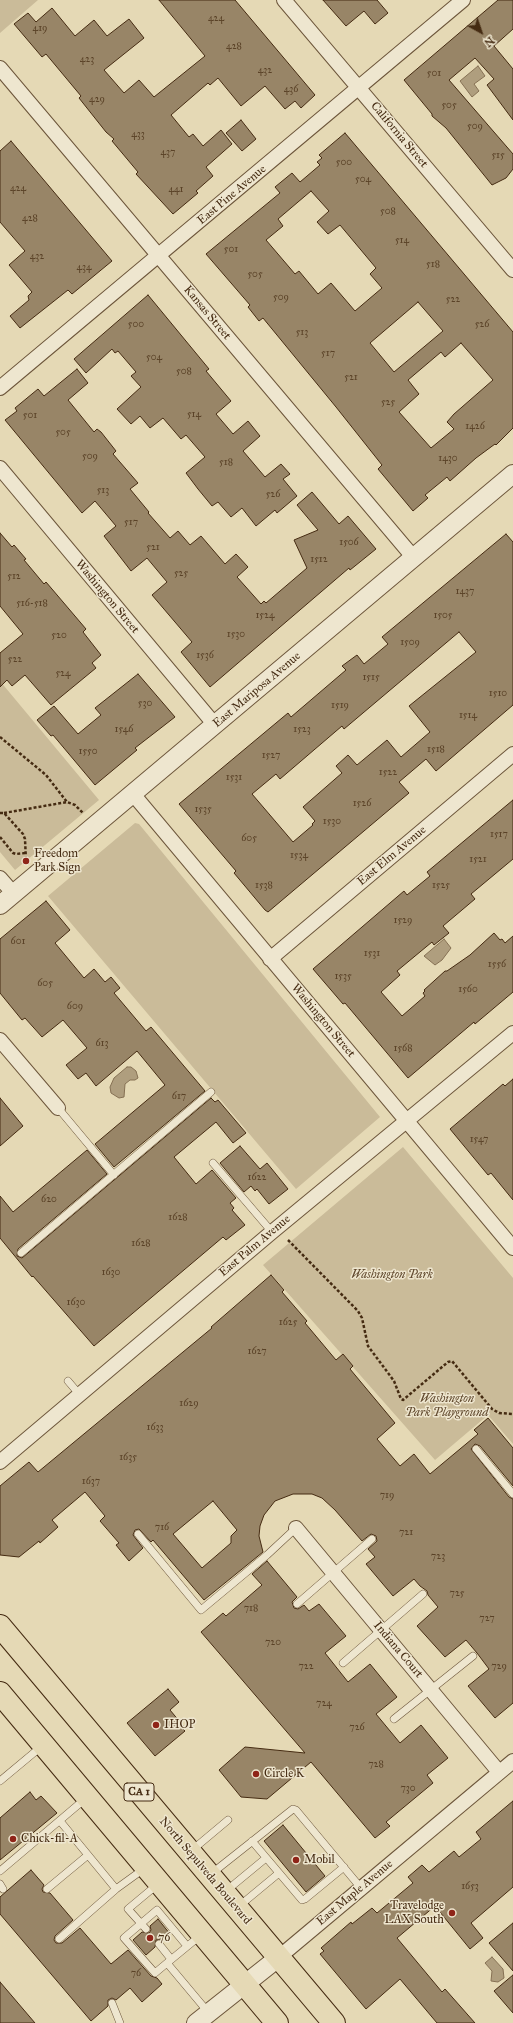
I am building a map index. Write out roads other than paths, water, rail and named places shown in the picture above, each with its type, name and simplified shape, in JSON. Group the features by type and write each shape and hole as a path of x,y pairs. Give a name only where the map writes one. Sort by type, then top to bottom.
{"highway":[{"name":"North Sepulveda Boulevard","path":"0,1626 334,2023"},
{"path":"0,1693 153,1874 195,1940 245,1984 277,2023"}],"street":[{"name":"California Street","path":"284,0 513,270"},
{"name":"East Pine Avenue","path":"0,388 463,0"},
{"name":"Kansas Street","path":"0,68 414,558"},
{"name":"Washington Street","path":"0,468 215,725"},
{"name":"East Mariposa Avenue","path":"0,906 513,474"},
{"name":"East Elm Avenue","path":"270,959 513,754"},
{"name":"Washington Street","path":"133,794 513,1248"},
{"path":"0,878 14,894"},
{"name":"East Palm Avenue","path":"0,1462 272,1232 408,1122 513,1033"},
{"path":"0,1040 58,1108"},
{"name":"Indiana Court","path":"296,1528 499,1772"},
{"name":"East Maple Avenue","path":"202,2018 278,1958 513,1760"}],"lane":[{"path":"21,1253 211,1092"},
{"path":"58,1108 114,1175"},
{"path":"213,1163 272,1232"},
{"path":"68,1381 79,1394"},
{"path":"476,1449 513,1494"},
{"path":"138,1534 201,1610 267,1555 296,1528"},
{"path":"297,1604 372,1539"},
{"path":"343,1663 423,1594"},
{"path":"394,1719 473,1656"},
{"path":"0,1781 43,1744"},
{"path":"0,1871 88,1797"},
{"path":"209,1875 293,1809 296,1810 361,1888"},
{"path":"190,1852 228,1820"},
{"path":"60,1821 116,1888"},
{"path":"252,1841 300,1898 305,1900 344,1867"},
{"path":"47,1889 88,1855"},
{"path":"230,1901 266,1858"},
{"path":"230,1901 279,1873"},
{"path":"59,1939 116,1888 153,1874"},
{"path":"144,1926 128,1909 153,1874"},
{"path":"157,1910 195,1940 156,1973 124,1938 144,1926 157,1910"},
{"path":"159,1944 202,2018"},
{"path":"112,2003 120,2023"}],"place":[{"name":"Freedom Park Sign","path":"26,861"},
{"name":"IHOP","path":"156,1725"},
{"name":"Circle K","path":"256,1774"},
{"name":"Chick-fil-A","path":"13,1839"},
{"name":"Mobil","path":"296,1860"},
{"name":"Travelodge LAX South","path":"452,1913"},
{"name":"76","path":"150,1938"}],"park label":[{"name":"Washington Park","path":"392,1275"},
{"name":"Washington Park Playground","path":"447,1406"}]}
